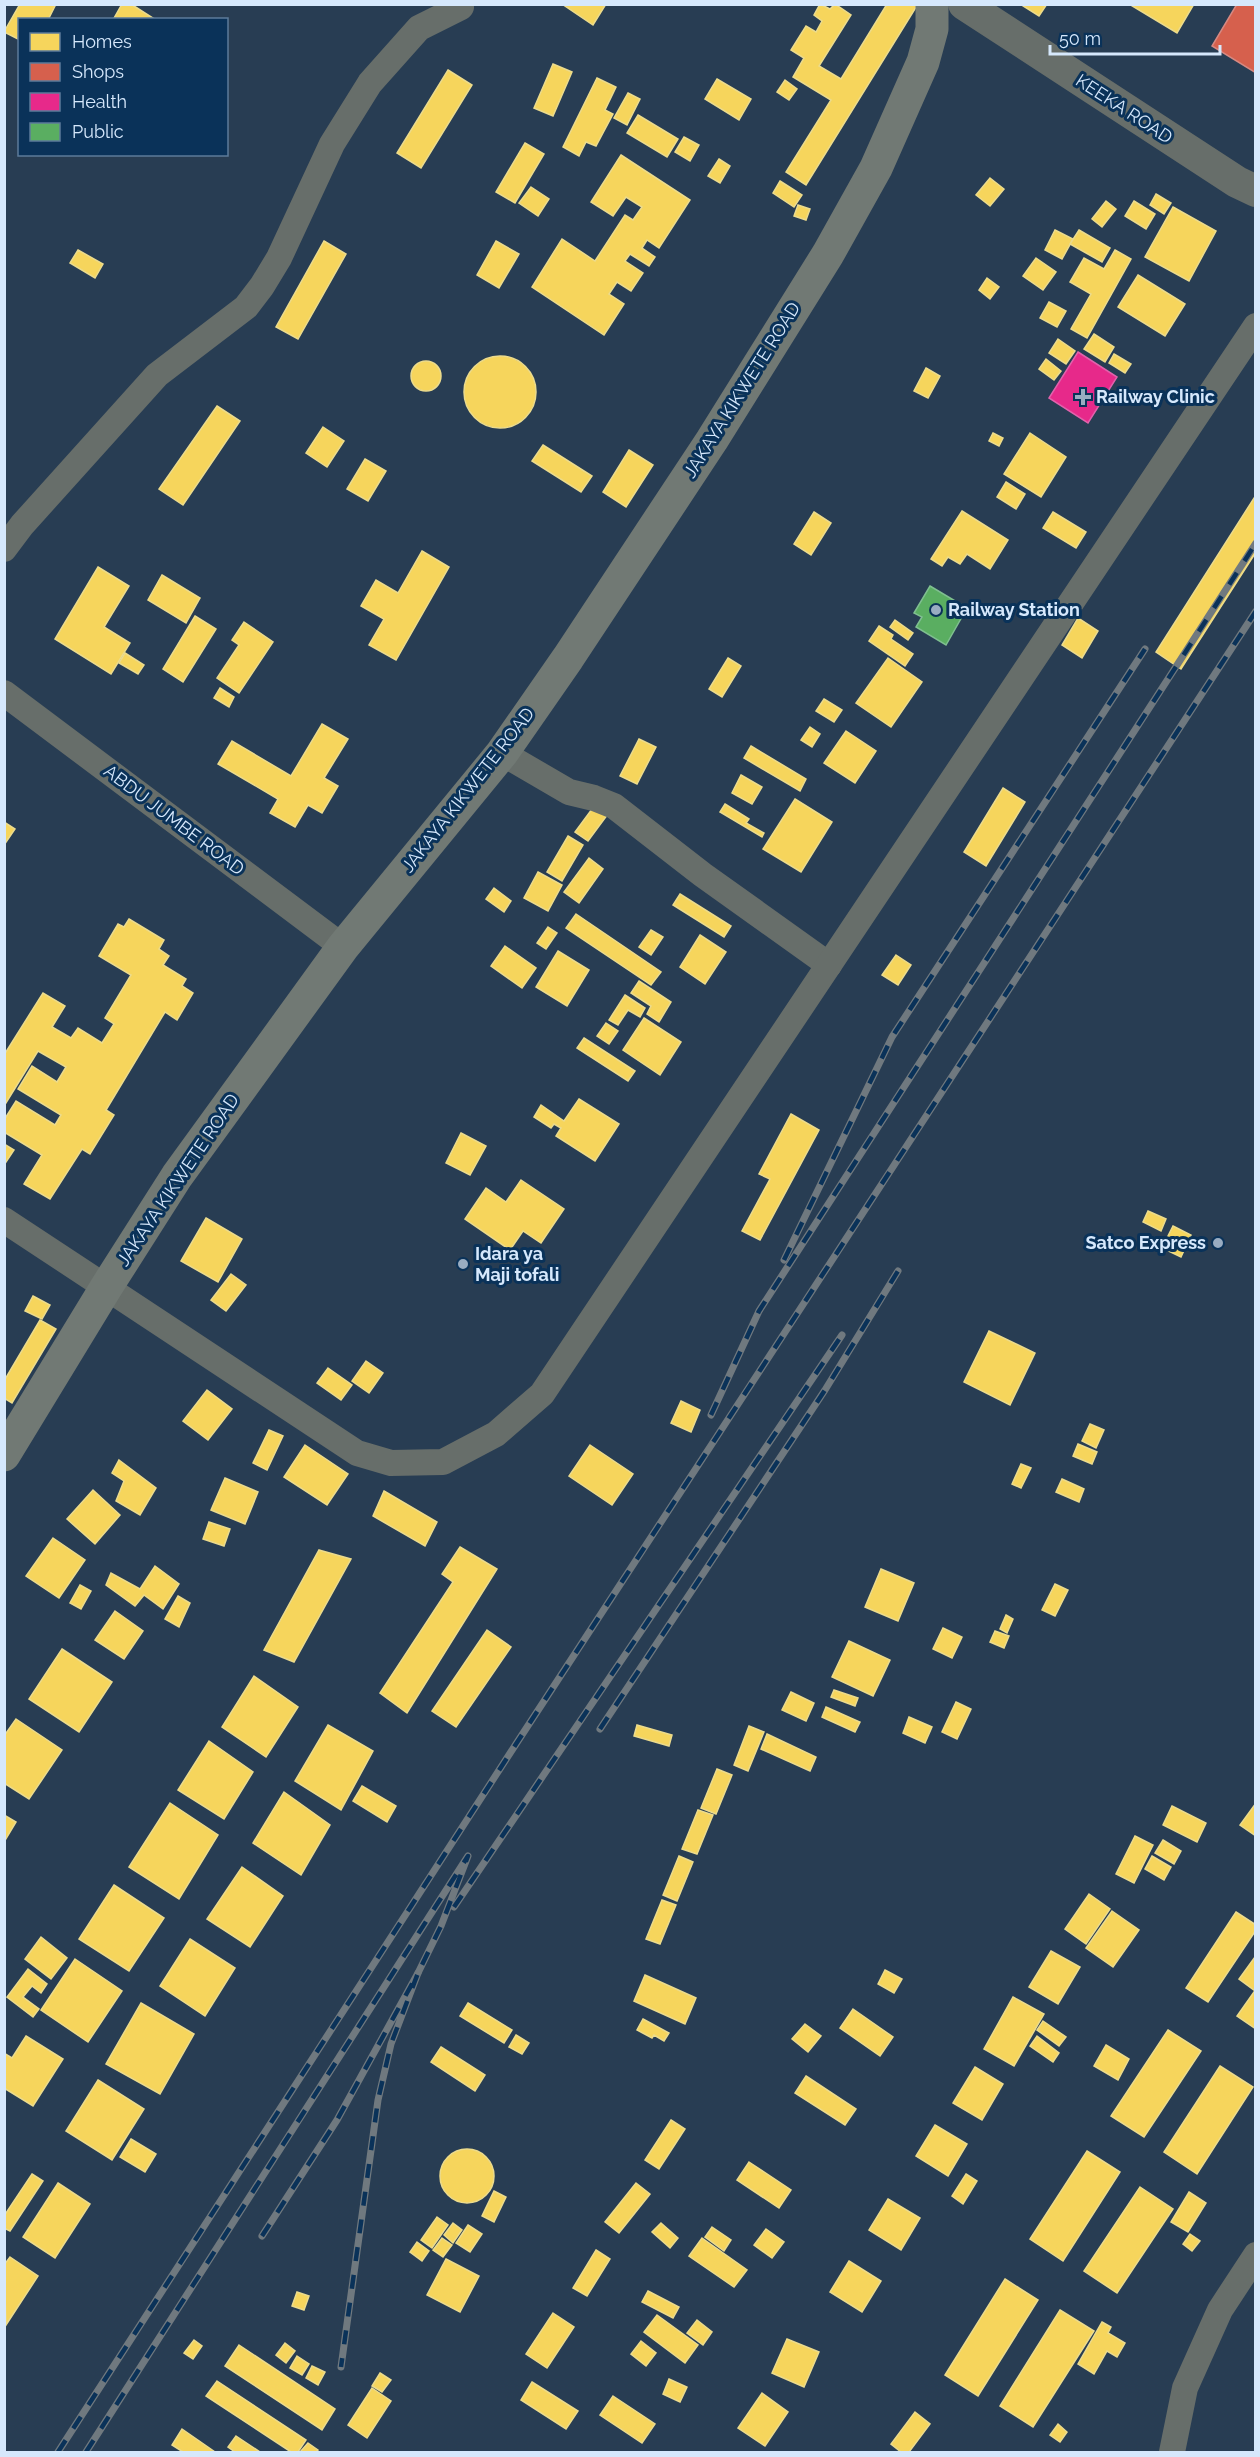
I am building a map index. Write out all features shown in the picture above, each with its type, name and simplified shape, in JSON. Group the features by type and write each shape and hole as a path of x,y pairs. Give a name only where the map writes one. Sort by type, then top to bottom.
{"main road":[{"name":"JAKAYA KIKWETE ROAD","path":"4,1455 177,1176 343,947 502,753 568,658 712,440 828,254 876,168 923,62 932,29 932,4"}],"street":[{"name":"KEEKA ROAD","path":"964,4 1237,182 1256,191"},
{"path":"4,549 22,525 157,375 246,307 279,258 332,144 370,83 419,28 461,7"},
{"path":"4,1220 357,1453 392,1462 444,1462 496,1434 542,1394 1256,326"},
{"name":"ABDU JUMBE ROAD","path":"4,693 343,947"},
{"path":"502,753 568,792 594,798 614,806 703,875 829,965"},
{"path":"1172,2452 1185,2388 1220,2310 1256,2255"}],"building: Homes":[{"path":"20,4 56,4 49,18 18,18 18,39 4,32"},
{"path":"122,4 131,4 153,18 114,18"},
{"path":"562,4 606,4 593,25"},
{"path":"820,4 830,9 835,4 851,15 819,66 841,79 887,4 918,4 806,185 786,172 831,100 793,77 804,58 791,50 806,26 816,32 822,21 814,15"},
{"path":"1020,4 1047,4 1039,16"},
{"path":"1129,4 1194,4 1177,33"},
{"path":"553,64 572,72 553,116 534,108"},
{"path":"448,70 472,85 421,168 397,153"},
{"path":"597,78 616,87 605,110 613,114 596,146 586,142 579,156 563,147"},
{"path":"717,79 751,99 739,120 705,99"},
{"path":"785,80 797,89 789,100 777,92"},
{"path":"628,93 640,99 627,125 614,118"},
{"path":"638,115 678,139 667,157 627,133"},
{"path":"684,137 699,145 690,161 675,152"},
{"path":"525,143 544,154 515,203 496,192"},
{"path":"621,155 690,200 659,248 647,240 642,248 655,257 649,266 630,254 625,261 643,273 631,291 617,282 609,294 624,304 604,335 532,287 562,239 595,261 625,215 633,220 642,207 626,197 613,216 591,202"},
{"path":"719,159 730,166 720,183 708,176"},
{"path":"990,178 1004,189 990,206 976,195"},
{"path":"780,181 802,195 794,207 773,193"},
{"path":"531,187 549,199 538,216 519,203"},
{"path":"1156,194 1171,203 1164,214 1150,205"},
{"path":"1106,201 1116,209 1102,227 1092,219"},
{"path":"1134,201 1155,214 1146,229 1125,216"},
{"path":"798,205 810,209 806,220 794,216"},
{"path":"1173,207 1216,231 1189,281 1145,257"},
{"path":"1055,230 1073,239 1062,259 1045,250"},
{"path":"1079,230 1110,248 1102,262 1070,244"},
{"path":"324,241 346,254 298,339 276,327"},
{"path":"496,241 519,254 499,288 477,275"},
{"path":"78,250 103,264 95,278 70,263"},
{"path":"1115,250 1131,259 1087,338 1071,329 1091,294 1070,282 1084,258 1104,269"},
{"path":"1036,258 1056,272 1043,290 1023,276"},
{"path":"1138,275 1185,304 1165,336 1118,307"},
{"path":"987,278 999,287 990,299 979,290"},
{"path":"1049,302 1066,311 1057,327 1040,318"},
{"path":"1094,334 1114,347 1105,362 1084,349"},
{"path":"1058,339 1075,351 1066,364 1049,353"},
{"path":"1114,354 1131,364 1125,373 1109,363"},
{"path":"500,356 520,362 530,372 536,392 530,412 520,422 500,428 480,422 470,412 464,392 470,372 480,362"},
{"path":"1046,359 1061,371 1054,380 1039,369"},
{"path":"426,361 432,362 440,370 440,382 432,390 426,391 420,390 412,382 411,376 412,370 420,362"},
{"path":"926,368 940,376 928,398 914,391"},
{"path":"217,406 240,421 183,505 159,489"},
{"path":"323,427 344,441 327,467 306,453"},
{"path":"993,433 1003,438 999,446 989,441"},
{"path":"1030,433 1066,457 1041,497 1004,474"},
{"path":"543,445 592,476 581,492 532,461"},
{"path":"629,450 653,465 626,507 603,492"},
{"path":"365,459 386,471 368,501 347,489"},
{"path":"1006,482 1025,494 1016,509 997,497"},
{"path":"1256,495 1256,552 1181,669 1156,652"},
{"path":"962,511 1008,540 990,569 967,554 960,564 948,557 942,566 931,559"},
{"path":"814,512 831,523 811,555 794,544"},
{"path":"1053,512 1086,532 1076,548 1043,528"},
{"path":"422,551 449,567 396,660 369,645 384,619 361,606 376,580 398,593"},
{"path":"98,567 129,586 104,627 130,643 111,674 55,639"},
{"path":"162,575 200,598 186,623 148,600"},
{"path":"195,616 216,629 183,682 163,669"},
{"path":"1078,618 1098,631 1082,658 1062,645"},
{"path":"895,620 913,633 908,640 890,627"},
{"path":"244,622 273,642 239,693 217,678 239,645 232,640"},
{"path":"879,626 893,635 891,639 913,654 905,666 869,641"},
{"path":"125,653 144,665 138,674 119,663"},
{"path":"728,658 741,666 722,697 709,689"},
{"path":"888,658 922,682 891,727 856,703"},
{"path":"220,688 234,697 229,707 214,698"},
{"path":"824,699 842,710 834,722 816,711"},
{"path":"322,724 348,739 324,778 338,786 322,813 308,805 295,827 270,813 278,799 218,764 232,741 291,776"},
{"path":"810,727 820,734 812,747 801,740"},
{"path":"846,731 876,751 855,783 824,763"},
{"path":"639,739 656,747 637,784 620,776"},
{"path":"751,746 806,779 800,791 744,758"},
{"path":"741,775 762,787 752,804 732,793"},
{"path":"1003,788 1025,802 986,866 964,852"},
{"path":"795,799 832,822 801,872 763,849"},
{"path":"725,804 749,819 746,823 764,833 762,837 720,812"},
{"path":"595,805 608,814 588,841 575,832"},
{"path":"4,822 15,829 4,845"},
{"path":"568,836 583,845 562,881 547,872"},
{"path":"589,858 603,869 579,903 564,892"},
{"path":"538,872 562,885 548,911 524,898"},
{"path":"494,888 511,901 504,912 486,899"},
{"path":"680,894 731,926 724,937 673,905"},
{"path":"576,914 661,972 651,985 566,928"},
{"path":"129,919 164,940 159,949 169,956 163,965 186,979 182,986 193,993 177,1020 165,1012 106,1110 114,1115 90,1154 82,1149 50,1199 24,1184 42,1155 4,1132 4,1120 16,1101 55,1125 61,1115 18,1089 32,1066 57,1082 66,1067 38,1051 4,1106 4,1055 43,993 65,1006 52,1027 71,1038 78,1028 102,1043 114,1024 105,1018 131,975 99,956 118,924 124,927"},
{"path":"548,927 557,933 546,949 537,943"},
{"path":"651,930 663,937 651,955 639,947"},
{"path":"700,935 726,952 705,984 680,967"},
{"path":"505,946 536,968 522,988 491,966"},
{"path":"558,951 589,970 567,1006 536,987"},
{"path":"896,955 911,965 898,985 882,975"},
{"path":"639,981 671,1002 659,1022 647,1014 651,1006 631,993"},
{"path":"625,995 645,1008 640,1017 628,1010 618,1025 609,1020"},
{"path":"644,1018 681,1042 660,1075 623,1050"},
{"path":"606,1023 618,1031 609,1044 597,1036"},
{"path":"584,1038 635,1071 628,1081 577,1048"},
{"path":"579,1099 619,1124 595,1161 556,1136 561,1128 554,1124 551,1128 534,1117 541,1105 564,1121"},
{"path":"791,1114 819,1130 760,1240 742,1231 770,1179 759,1174"},
{"path":"461,1133 486,1146 470,1175 446,1163"},
{"path":"4,1144 14,1150 4,1165"},
{"path":"521,1180 564,1209 541,1243 523,1231 510,1250 465,1219 486,1188 506,1202"},
{"path":"1148,1211 1166,1219 1161,1231 1143,1222"},
{"path":"206,1218 242,1239 218,1282 181,1261"},
{"path":"1173,1226 1191,1235 1181,1257 1162,1248"},
{"path":"231,1274 246,1285 226,1311 211,1300"},
{"path":"33,1296 50,1305 42,1319 25,1311"},
{"path":"40,1320 56,1329 12,1403 4,1398 4,1381"},
{"path":"989,1331 1035,1353 1010,1405 964,1382"},
{"path":"366,1361 383,1373 369,1393 352,1381"},
{"path":"328,1368 352,1385 341,1400 317,1383"},
{"path":"207,1390 232,1409 208,1440 183,1421"},
{"path":"681,1401 700,1410 691,1432 671,1423"},
{"path":"1090,1424 1104,1430 1096,1448 1082,1441"},
{"path":"269,1430 283,1436 267,1470 253,1463"},
{"path":"1078,1444 1097,1452 1092,1464 1073,1456"},
{"path":"305,1445 348,1474 327,1505 284,1477"},
{"path":"590,1445 633,1474 612,1505 569,1476"},
{"path":"119,1460 156,1488 140,1515 116,1501 124,1481 112,1473"},
{"path":"1021,1464 1031,1468 1021,1488 1012,1484"},
{"path":"225,1478 258,1492 245,1524 211,1510"},
{"path":"1062,1479 1084,1489 1079,1502 1056,1492"},
{"path":"93,1490 120,1515 95,1544 67,1519"},
{"path":"384,1491 437,1522 425,1546 373,1516"},
{"path":"209,1522 230,1529 224,1546 203,1539"},
{"path":"53,1538 85,1560 59,1598 26,1576"},
{"path":"460,1547 497,1569 407,1713 380,1693 453,1582 442,1574"},
{"path":"319,1550 351,1559 294,1662 264,1650"},
{"path":"155,1566 179,1584 163,1609 144,1595 135,1606 106,1585 111,1573 140,1589"},
{"path":"881,1569 914,1583 898,1621 865,1607"},
{"path":"1055,1584 1068,1590 1055,1616 1042,1610"},
{"path":"80,1585 91,1591 81,1609 70,1603"},
{"path":"178,1596 190,1603 179,1627 165,1619"},
{"path":"115,1611 143,1631 124,1659 95,1640"},
{"path":"1006,1615 1013,1619 1007,1633 1000,1629"},
{"path":"943,1628 962,1637 952,1658 933,1649"},
{"path":"487,1630 511,1647 456,1727 432,1711"},
{"path":"995,1631 1009,1636 1004,1648 990,1642"},
{"path":"849,1641 890,1660 873,1696 832,1677"},
{"path":"62,1649 112,1682 79,1732 29,1699"},
{"path":"254,1676 298,1707 266,1757 222,1727"},
{"path":"834,1690 858,1698 855,1706 831,1697"},
{"path":"791,1692 814,1703 806,1721 782,1710"},
{"path":"956,1702 971,1709 957,1739 942,1732"},
{"path":"826,1707 860,1722 855,1732 822,1717"},
{"path":"909,1717 932,1727 925,1743 903,1733"},
{"path":"16,1719 62,1750 29,1799 4,1783 4,1736"},
{"path":"328,1725 373,1751 341,1810 295,1781"},
{"path":"637,1725 672,1735 669,1746 634,1736"},
{"path":"749,1726 764,1732 748,1771 734,1765"},
{"path":"767,1734 816,1757 810,1771 761,1749"},
{"path":"209,1741 253,1772 224,1819 178,1790"},
{"path":"717,1769 732,1775 716,1814 701,1808"},
{"path":"362,1786 396,1806 387,1822 353,1801"},
{"path":"284,1792 330,1825 301,1875 253,1843"},
{"path":"170,1803 218,1835 179,1899 129,1867"},
{"path":"1256,1803 1256,1836 1240,1825"},
{"path":"1172,1806 1206,1823 1197,1842 1163,1825"},
{"path":"698,1810 713,1815 697,1854 682,1849"},
{"path":"4,1815 16,1822 4,1842"},
{"path":"1135,1836 1153,1845 1134,1883 1116,1874"},
{"path":"1163,1840 1181,1851 1174,1864 1155,1853"},
{"path":"679,1856 693,1862 677,1901 663,1895"},
{"path":"1152,1856 1171,1867 1164,1880 1145,1869"},
{"path":"242,1867 283,1896 250,1947 207,1919"},
{"path":"114,1885 164,1918 129,1971 79,1939"},
{"path":"1089,1894 1110,1909 1086,1944 1065,1929"},
{"path":"662,1900 676,1905 660,1944 646,1939"},
{"path":"1112,1911 1139,1930 1113,1967 1086,1948"},
{"path":"1236,1912 1256,1925 1256,1930 1208,2002 1186,1988"},
{"path":"41,1937 67,1958 51,1979 25,1959"},
{"path":"190,1939 235,1968 205,2016 160,1986"},
{"path":"1051,1951 1080,1967 1058,2004 1029,1987"},
{"path":"1255,1957 1256,1989 1254,1990 1239,1979"},
{"path":"75,1959 122,1991 88,2042 41,2010"},
{"path":"28,1969 47,1984 41,1993 32,1986 23,1997 39,2009 33,2017 7,1997"},
{"path":"885,1970 902,1979 894,1993 878,1984"},
{"path":"645,1975 696,1998 685,2024 634,2001"},
{"path":"1254,1992 1256,1993 1256,2029 1237,2016"},
{"path":"1013,1997 1044,2014 1014,2066 984,2049"},
{"path":"141,2003 194,2034 160,2094 106,2064"},
{"path":"468,2003 512,2030 504,2043 460,2016"},
{"path":"853,2009 893,2037 880,2056 840,2028"},
{"path":"643,2019 669,2033 664,2041 637,2030"},
{"path":"1043,2021 1066,2037 1059,2046 1037,2030"},
{"path":"805,2024 821,2036 808,2052 792,2039"},
{"path":"1168,2030 1201,2051 1144,2137 1111,2116"},
{"path":"516,2035 529,2043 522,2054 509,2047"},
{"path":"26,2036 63,2059 33,2106 4,2088 4,2053 12,2058"},
{"path":"1037,2036 1059,2053 1053,2062 1030,2046"},
{"path":"1106,2045 1129,2059 1118,2080 1094,2066"},
{"path":"441,2047 485,2075 475,2091 431,2062"},
{"path":"1220,2066 1253,2087 1197,2174 1164,2152"},
{"path":"975,2067 1003,2084 982,2120 953,2103"},
{"path":"806,2076 856,2109 845,2125 795,2093"},
{"path":"98,2080 144,2109 112,2160 66,2131"},
{"path":"671,2120 685,2129 659,2169 645,2160"},
{"path":"935,2125 967,2144 948,2176 916,2156"},
{"path":"131,2139 156,2154 145,2172 120,2157"},
{"path":"462,2149 472,2149 482,2153 490,2161 494,2176 490,2191 482,2199 472,2203 462,2203 452,2199 444,2191 440,2181 440,2171 444,2161 452,2153"},
{"path":"1087,2151 1120,2172 1063,2261 1030,2239"},
{"path":"749,2162 791,2190 779,2208 737,2180"},
{"path":"32,2174 43,2181 10,2231 4,2228 4,2216"},
{"path":"966,2174 977,2181 963,2204 952,2196"},
{"path":"58,2183 90,2204 55,2258 23,2237"},
{"path":"636,2183 650,2194 619,2233 605,2222"},
{"path":"1140,2187 1173,2209 1117,2293 1084,2271"},
{"path":"494,2191 506,2197 494,2222 482,2216"},
{"path":"1189,2192 1206,2203 1188,2232 1171,2222"},
{"path":"888,2199 920,2218 901,2250 869,2230"},
{"path":"437,2217 448,2225 432,2248 421,2240"},
{"path":"453,2223 462,2230 453,2243 444,2235"},
{"path":"661,2223 678,2238 670,2248 652,2232"},
{"path":"468,2225 482,2234 470,2252 456,2243"},
{"path":"712,2227 731,2240 724,2251 705,2237"},
{"path":"766,2229 784,2242 772,2258 754,2245"},
{"path":"1190,2234 1200,2241 1192,2251 1183,2244"},
{"path":"442,2238 452,2245 443,2257 433,2250"},
{"path":"702,2238 747,2270 734,2287 689,2256"},
{"path":"417,2242 429,2251 422,2261 410,2252"},
{"path":"596,2250 610,2259 587,2296 573,2288"},
{"path":"10,2257 38,2276 6,2325 4,2265"},
{"path":"446,2259 479,2276 460,2312 427,2295"},
{"path":"849,2261 881,2281 862,2312 830,2292"},
{"path":"1005,2279 1038,2300 978,2396 945,2375"},
{"path":"648,2291 679,2307 673,2318 642,2302"},
{"path":"297,2292 309,2296 304,2310 292,2306"},
{"path":"1060,2310 1094,2331 1033,2427 1000,2406"},
{"path":"553,2313 574,2327 547,2368 526,2354"},
{"path":"657,2315 698,2345 685,2363 644,2332"},
{"path":"697,2320 712,2332 703,2345 687,2333"},
{"path":"1102,2322 1111,2327 1108,2333 1125,2343 1117,2357 1107,2351 1094,2374 1078,2364"},
{"path":"787,2339 819,2352 804,2387 772,2373"},
{"path":"194,2340 202,2346 193,2359 184,2353"},
{"path":"641,2341 656,2353 646,2366 631,2354"},
{"path":"285,2343 295,2351 286,2363 276,2355"},
{"path":"239,2345 335,2409 322,2430 225,2366"},
{"path":"297,2356 309,2364 302,2375 290,2368"},
{"path":"312,2366 325,2372 318,2385 306,2378"},
{"path":"380,2373 391,2380 382,2392 372,2386"},
{"path":"669,2379 687,2387 680,2402 663,2394"},
{"path":"217,2381 306,2440 298,2452 291,2452 206,2396"},
{"path":"532,2382 578,2411 566,2429 521,2400"},
{"path":"372,2388 391,2401 367,2438 348,2425"},
{"path":"762,2393 788,2412 765,2446 738,2428"},
{"path":"613,2396 655,2424 642,2443 600,2415"},
{"path":"915,2412 930,2424 909,2452 901,2452 891,2444"},
{"path":"1058,2424 1067,2432 1060,2442 1050,2435"},
{"path":"182,2429 215,2452 183,2452 172,2445"},
{"path":"236,2436 260,2452 235,2452 228,2447"},
{"path":"308,2443 318,2450 300,2452"}],"building: Shops":[{"path":"1237,4 1256,4 1256,73 1212,46"}],"building: Health":[{"path":"1078,352 1117,377 1088,423 1049,398"}],"building: Public":[{"path":"930,586 967,608 946,645 916,627 922,617 914,613"}],"railway":[{"path":"711,1415 759,1311 1256,543"},
{"path":"58,2452 516,1744 1256,611"},
{"path":"784,1260 892,1037 1145,649"},
{"path":"600,1729 825,1390 898,1271"},
{"path":"454,1907 842,1335"},
{"path":"86,2452 468,1856 441,1926 418,1973"},
{"path":"262,2236 337,2120 418,1973 391,2044 378,2100 341,2367"}],"place":[{"name":"Railway Clinic","path":"1083,397"},
{"name":"Railway Station","path":"936,610"},
{"name":"Satco Express","path":"1218,1243"},
{"name":"Idara ya Maji tofali","path":"463,1264"}]}
